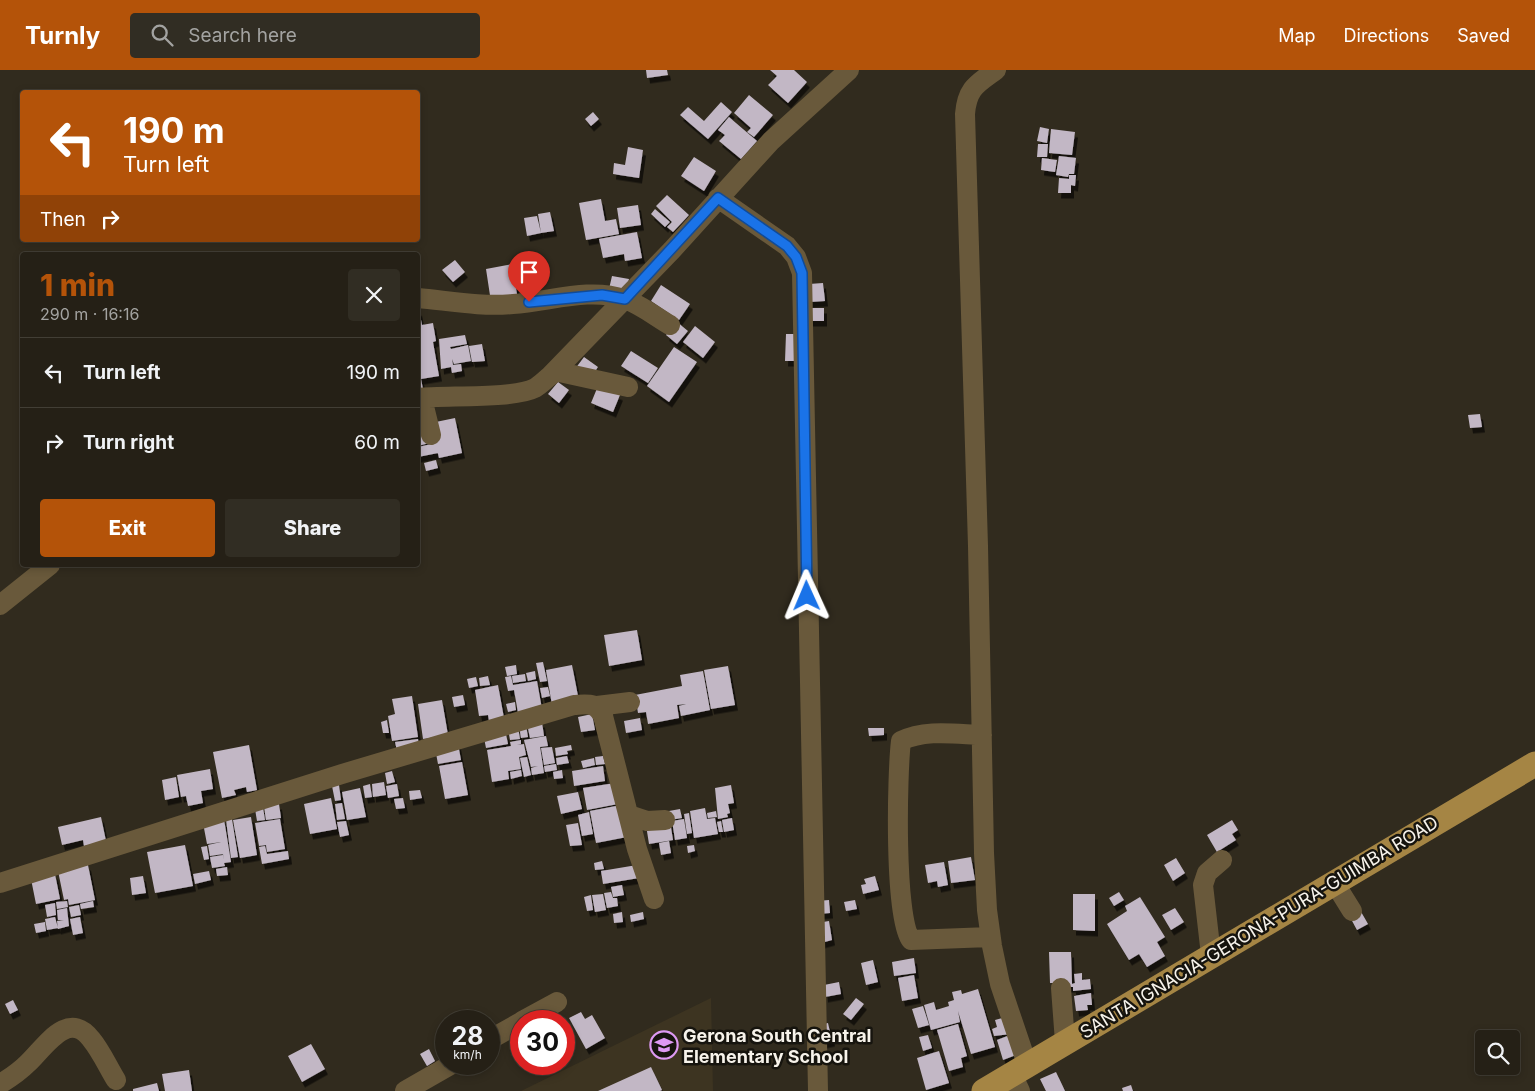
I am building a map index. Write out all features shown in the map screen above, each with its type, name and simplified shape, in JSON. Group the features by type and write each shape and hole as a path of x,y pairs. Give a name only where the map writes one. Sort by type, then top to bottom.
{"main road":[{"name":"SANTA IGNACIA-GERONA-PURA-GUIMBA ROAD","path":"984,1091 1020,1076 1065,1042 1535,764"}],"street":[{"path":"431,434 420,398 518,393 534,388 555,372 771,141 849,70"},
{"path":"996,70 973,87 966,100 965,114 984,853 990,937 1020,1076"},
{"path":"718,198 787,246 796,257 802,273 818,1091"},
{"path":"420,298 473,305 514,304 602,295 625,299 670,326"},
{"path":"555,372 628,387"},
{"path":"0,605 48,567"},
{"path":"0,883 342,774 574,705 592,703 598,706 630,702"},
{"path":"598,706 603,716 637,849 654,898"},
{"path":"982,735 942,733 911,736 901,741 899,856 902,920 905,933 911,940 990,937"},
{"path":"629,815 648,821 666,820"},
{"path":"1210,955 1203,901 1203,885 1207,874 1222,860"},
{"path":"1334,882 1352,911"},
{"path":"1061,988 1065,1042"},
{"path":"542,1010 557,1002"},
{"path":"0,1084 28,1063 55,1035 70,1027 80,1029 91,1039 116,1080"},
{"path":"405,1091 435,1074"}],"shaded area":[{"name":"Gerona South Central Elementary School","path":"711,998 713,1091 521,1091 554,1075 575,1075 575,1065"}],"building":[{"path":"646,70 667,70 668,75 647,78"},
{"path":"770,70 794,70 807,82 788,103 768,85 777,76"},
{"path":"749,95 773,115 754,137 747,132 751,128 734,113"},
{"path":"721,102 732,112 708,139 680,115 688,107 704,121"},
{"path":"593,112 599,119 591,126 585,119"},
{"path":"729,117 757,141 741,159 719,141 725,135 718,130"},
{"path":"1040,127 1049,129 1047,143 1037,141"},
{"path":"1051,129 1075,132 1072,155 1049,153"},
{"path":"1038,144 1048,144 1047,157 1037,157"},
{"path":"628,147 643,150 639,178 613,174 614,163 625,165"},
{"path":"1059,156 1076,158 1074,174 1069,174 1068,177 1056,175"},
{"path":"694,157 716,171 704,191 681,176"},
{"path":"1042,158 1057,160 1055,172 1041,170"},
{"path":"1069,175 1076,175 1075,186 1071,185 1071,193 1058,193 1059,178 1069,179"},
{"path":"667,195 689,215 673,232 667,227 672,222 656,206"},
{"path":"601,199 605,221 616,219 619,234 586,240 579,203"},
{"path":"638,205 641,225 620,228 617,208"},
{"path":"655,209 670,222 665,227 651,214"},
{"path":"550,212 554,231 541,233 538,214"},
{"path":"537,216 541,233 527,236 524,218"},
{"path":"637,232 642,258 625,261 624,254 603,258 599,239"},
{"path":"455,260 465,272 453,282 442,270"},
{"path":"512,264 517,294 491,302 486,269"},
{"path":"612,276 629,279 626,292 609,289"},
{"path":"823,283 825,301 810,302 809,284"},
{"path":"661,285 690,304 679,320 651,301"},
{"path":"810,308 824,308 824,321 810,321"},
{"path":"420,315 422,325 433,323 436,341 433,342 439,376 421,379 423,389 420,390"},
{"path":"677,322 688,331 677,344 666,335"},
{"path":"695,326 715,342 703,358 683,342"},
{"path":"786,334 798,334 797,361 785,361"},
{"path":"465,335 467,344 450,347 451,349 468,345 471,361 454,364 452,359 453,365 461,364 462,371 452,373 451,367 441,369 439,339"},
{"path":"482,344 485,361 472,362 469,346"},
{"path":"674,347 697,362 669,402 647,386"},
{"path":"631,351 658,368 648,383 621,366"},
{"path":"584,357 598,367 590,379 575,369"},
{"path":"558,382 569,390 559,403 548,394"},
{"path":"598,386 620,395 613,412 591,403"},
{"path":"1480,414 1482,427 1470,428 1468,415"},
{"path":"455,418 462,453 439,458 431,423"},
{"path":"427,425 433,442 420,445 420,427"},
{"path":"436,443 438,453 420,457 420,447"},
{"path":"436,460 438,468 426,471 424,463"},
{"path":"637,630 642,660 609,666 604,635"},
{"path":"543,662 547,681 540,682 536,663"},
{"path":"516,665 517,674 507,676 505,667"},
{"path":"572,665 578,696 552,705 546,670"},
{"path":"728,666 735,705 711,709 704,670"},
{"path":"535,671 536,679 528,681 526,673"},
{"path":"703,671 710,710 681,716 679,706 686,704 677,705 679,718 648,724 646,712 638,713 635,695 682,686 680,675"},
{"path":"525,674 526,681 513,683 512,676"},
{"path":"488,676 490,685 480,686 479,678"},
{"path":"511,676 513,685 537,681 542,709 518,713 514,690 508,691 505,677"},
{"path":"476,677 478,686 469,688 467,679"},
{"path":"498,685 504,718 489,721 488,715 479,716 475,690"},
{"path":"548,687 550,696 542,698 540,688"},
{"path":"463,695 465,705 454,707 452,697"},
{"path":"412,696 418,737 392,741 388,716 395,714 392,699"},
{"path":"442,700 448,735 423,739 418,704"},
{"path":"515,702 516,710 508,712 506,704"},
{"path":"592,714 595,730 581,732 578,717"},
{"path":"640,718 642,730 626,733 624,721"},
{"path":"387,720 389,733 383,733 381,722"},
{"path":"542,722 544,736 530,738 527,724"},
{"path":"526,725 528,737 521,738 519,726"},
{"path":"518,727 520,739 510,740 508,729"},
{"path":"868,728 884,728 884,735 869,736"},
{"path":"506,734 508,744 486,748 484,738"},
{"path":"546,736 548,746 540,747 544,773 532,775 531,768 538,766 531,767 524,740"},
{"path":"418,739 419,747 397,751 395,742"},
{"path":"521,740 521,744 517,745 521,769 508,771 509,779 492,782 487,750 511,746 510,742"},
{"path":"458,744 461,760 438,764 435,748"},
{"path":"524,744 526,755 519,757 517,745"},
{"path":"249,745 257,790 247,792 246,787 234,790 236,795 222,798 213,752"},
{"path":"571,745 572,750 567,751 568,754 556,756 555,748"},
{"path":"552,747 555,763 544,765 541,748"},
{"path":"567,756 569,763 557,765 556,758"},
{"path":"603,756 605,764 596,765 595,757"},
{"path":"527,757 531,775 524,777 520,758"},
{"path":"594,758 595,765 583,768 581,761"},
{"path":"462,762 468,795 445,799 439,766"},
{"path":"556,764 557,770 545,772 544,766"},
{"path":"603,766 605,781 574,786 572,771"},
{"path":"210,769 213,789 201,791 203,803 188,806 186,796 181,797 177,775"},
{"path":"521,770 522,776 511,779 510,772"},
{"path":"562,770 563,778 554,779 553,772"},
{"path":"392,771 395,782 387,784 385,773"},
{"path":"176,777 179,797 165,800 162,780"},
{"path":"384,782 386,795 373,797 372,784"},
{"path":"615,783 618,804 587,810 583,788"},
{"path":"370,784 372,797 365,798 363,786"},
{"path":"397,784 399,796 388,798 386,786"},
{"path":"339,785 341,800 335,801 332,786"},
{"path":"731,785 734,803 728,804 730,813 727,814 728,817 718,819 715,788"},
{"path":"360,788 366,817 347,820 342,792"},
{"path":"420,790 422,798 410,800 409,791"},
{"path":"578,792 582,809 561,814 557,796"},
{"path":"331,798 337,829 310,834 304,804"},
{"path":"403,798 405,808 396,809 394,799"},
{"path":"342,803 345,819 337,820 335,804"},
{"path":"279,804 281,818 266,820 264,807"},
{"path":"621,805 627,837 596,843 590,811"},
{"path":"263,807 265,820 257,821 255,809"},
{"path":"705,808 707,819 715,818 718,834 694,838 690,811"},
{"path":"680,809 682,818 670,820 669,811"},
{"path":"716,811 717,817 708,818 707,813"},
{"path":"589,812 593,834 582,836 578,815"},
{"path":"689,813 692,833 687,834 684,814"},
{"path":"101,817 106,841 84,846 83,840 62,845 58,827"},
{"path":"251,817 257,855 240,858 233,820"},
{"path":"732,818 734,830 724,832 722,820"},
{"path":"224,819 231,862 224,863 225,866 212,868 210,857 223,855 224,860 221,842 207,844 203,823"},
{"path":"232,819 238,857 231,858 226,820"},
{"path":"280,819 285,849 267,852 266,845 259,846 255,823"},
{"path":"684,819 687,838 675,840 672,821"},
{"path":"1232,820 1238,830 1232,834 1236,840 1217,852 1207,835"},
{"path":"346,821 349,835 340,837 337,822"},
{"path":"670,821 673,840 649,844 646,825"},
{"path":"721,821 723,832 719,832 717,822"},
{"path":"578,823 582,845 570,846 566,825"},
{"path":"669,841 671,853 661,855 659,843"},
{"path":"221,842 223,854 210,856 208,845"},
{"path":"185,845 193,886 155,893 147,852"},
{"path":"694,845 695,851 688,853 687,846"},
{"path":"207,846 209,859 204,860 201,847"},
{"path":"265,846 267,854 288,851 289,859 262,864 259,847"},
{"path":"971,857 975,880 951,883 948,861"},
{"path":"1176,858 1185,873 1173,881 1164,865"},
{"path":"602,861 604,869 595,870 594,863"},
{"path":"944,862 948,885 938,887 937,881 928,883 925,865"},
{"path":"88,865 95,900 69,905 68,899 64,900 58,871"},
{"path":"637,865 639,878 603,884 601,871"},
{"path":"227,867 228,875 217,876 216,869"},
{"path":"209,871 211,880 195,884 193,874"},
{"path":"55,874 60,899 36,904 31,879"},
{"path":"143,876 146,893 132,895 130,878"},
{"path":"875,876 879,890 863,894 861,885 866,884 864,879"},
{"path":"622,885 624,895 613,897 611,887"},
{"path":"611,892 613,898 617,898 618,906 607,908 604,893"},
{"path":"1119,892 1124,900 1114,906 1109,898"},
{"path":"603,894 606,910 595,912 592,895"},
{"path":"1073,894 1095,894 1095,931 1073,930"},
{"path":"591,895 593,910 587,911 584,897"},
{"path":"1140,897 1165,937 1157,942 1165,956 1147,967 1139,954 1129,960 1107,924 1127,911 1125,906"},
{"path":"829,900 830,913 818,914 817,901"},
{"path":"855,900 857,909 846,911 844,902"},
{"path":"67,901 68,907 57,909 56,902"},
{"path":"93,901 94,907 81,909 80,904"},
{"path":"55,903 56,915 47,917 45,905"},
{"path":"79,905 81,915 71,917 69,907"},
{"path":"67,908 69,926 58,929 57,921 64,920 58,920 57,910"},
{"path":"1175,908 1184,922 1171,930 1162,915"},
{"path":"1360,910 1368,924 1357,930 1351,919"},
{"path":"622,912 623,922 614,923 613,914"},
{"path":"643,912 644,919 631,922 630,915"},
{"path":"55,917 58,928 47,930 45,919"},
{"path":"80,917 83,933 73,935 70,919"},
{"path":"829,921 832,940 821,943 817,923"},
{"path":"45,922 46,931 36,933 34,924"},
{"path":"1049,952 1071,952 1072,984 1075,983 1074,974 1082,973 1082,980 1090,979 1091,989 1073,991 1073,987 1056,987 1056,983 1050,983"},
{"path":"914,958 916,973 894,976 892,962"},
{"path":"873,960 878,982 866,985 861,963"},
{"path":"914,975 918,998 902,1001 898,978"},
{"path":"839,982 841,994 825,997 824,985"},
{"path":"978,989 995,1047 971,1054 958,1011 960,1022 931,1030 924,1005 934,1002 936,1010 949,1006 948,1002 954,1000 952,992 961,990 962,994"},
{"path":"1091,993 1092,1005 1087,1005 1088,1010 1076,1011 1074,996"},
{"path":"856,998 864,1004 851,1020 843,1014"},
{"path":"13,1000 18,1010 10,1014 5,1004"},
{"path":"923,1006 929,1025 918,1028 912,1009"},
{"path":"581,1012 585,1019 592,1015 605,1038 586,1049 575,1029 575,1015"},
{"path":"1006,1017 1011,1034 994,1036 992,1029 997,1027 995,1020"},
{"path":"828,1023 832,1041 823,1043 819,1025"},
{"path":"958,1024 967,1056 961,1058 963,1067 949,1071 937,1030"},
{"path":"928,1035 932,1048 923,1051 919,1037"},
{"path":"1010,1035 1016,1055 1003,1060 997,1040"},
{"path":"311,1044 325,1069 302,1082 288,1056"},
{"path":"429,1049 435,1061 427,1066 420,1054"},
{"path":"939,1051 949,1083 926,1090 917,1058"},
{"path":"651,1067 662,1090 660,1091 598,1091"},
{"path":"189,1070 192,1091 165,1091 162,1074"},
{"path":"1056,1072 1065,1091 1046,1091 1040,1079"},
{"path":"157,1083 159,1091 133,1091 133,1089"},
{"path":"1131,1085 1133,1091 1123,1091 1122,1088"}],"place":[{"name":"Gerona South Central Elementary School","path":"664,1045"}],"route":[{"path":"529,302 602,295 625,299 718,198 787,246 796,257 802,273 807,596"}]}
